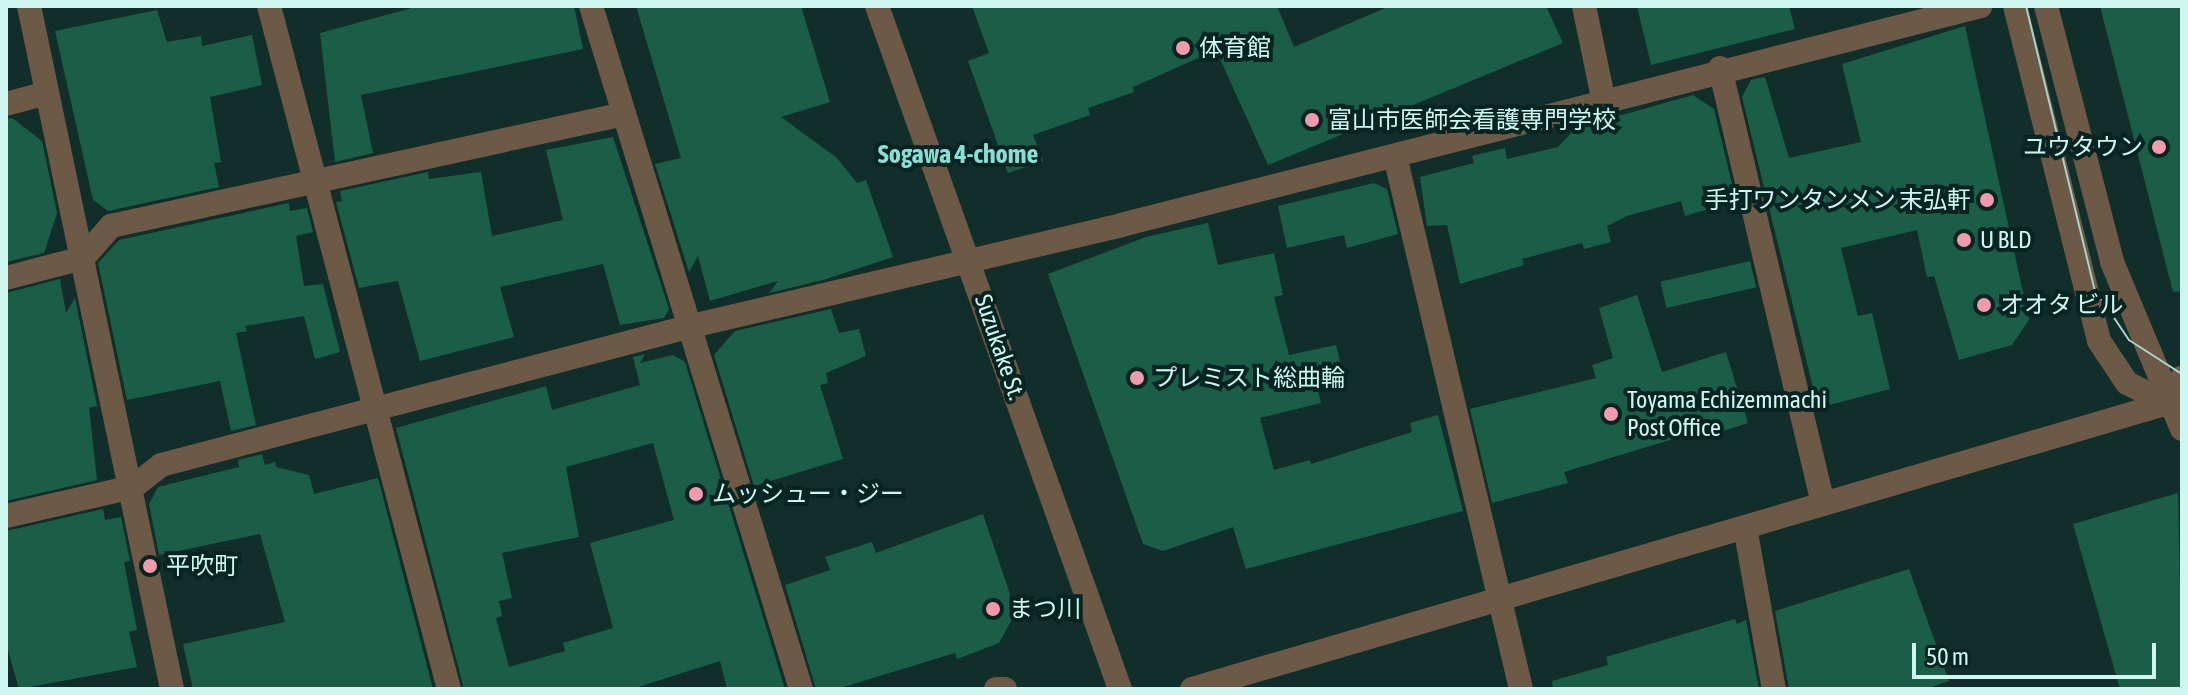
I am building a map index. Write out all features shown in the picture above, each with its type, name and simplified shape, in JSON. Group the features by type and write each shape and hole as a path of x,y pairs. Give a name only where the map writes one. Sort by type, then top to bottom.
{"street":[{"path":"29,6 133,487 172,689"},
{"path":"269,6 449,689"},
{"path":"591,6 692,326 801,689"},
{"name":"Suzukake St.","path":"877,6 970,260 1120,689"},
{"path":"1584,6 1603,98"},
{"path":"6,516 133,487 161,465 692,326 1395,156 1720,68 1981,6"},
{"path":"2015,6 2099,341 2127,383 2175,407"},
{"path":"2046,6 2112,262 2182,429"},
{"path":"1720,68 1823,504"},
{"path":"6,104 47,93"},
{"path":"6,278 83,258 111,226 314,179 624,114"},
{"path":"1395,156 1521,689"},
{"path":"2175,407 2182,378"},
{"path":"1192,689 1501,596 2175,407"},
{"path":"1745,527 1774,689"},
{"path":"996,689 1005,689"}],"building":[{"path":"419,6 574,6 583,49 361,95 373,153 335,162 320,33"},
{"path":"636,6 801,6 830,102 781,117 837,158 857,183 866,180 893,257 823,280 769,293 778,281 710,301 698,256 689,272 655,164 681,158"},
{"path":"972,6 1277,6 1294,47 1390,6 1546,6 1563,43 1268,165 1216,50 1133,87 1134,92 1088,108 1090,115 1033,135 1043,161 1008,173 968,61 989,53"},
{"path":"1637,6 1789,6 1795,29 1651,65"},
{"name":"ユウタウン","path":"2100,6 2182,6 2182,291 2173,292"},
{"path":"157,10 167,42 201,36 202,46 252,35 262,85 210,97 221,162 214,163 219,187 108,211 93,200 55,31"},
{"path":"1965,26 2029,320 2012,345 1959,360 1934,276 1927,277 1917,230 1841,248 1858,316 1872,313 1890,389 1818,408 1742,97 1751,80 1765,77 1789,158 1861,142 1842,64"},
{"path":"1693,95 1714,109 1736,201 1685,216 1681,201 1627,216 1607,226 1611,242 1584,249 1582,243 1522,259 1524,265 1460,284 1447,225 1427,226 1420,177 1474,163 1472,156 1505,148 1507,159 1558,147 1576,128"},
{"path":"12,118 42,141 57,213 44,253 6,262 6,119"},
{"path":"613,137 669,309 664,318 620,325 603,264 500,287 514,337 420,361 398,281 359,288 336,202 342,201 340,191 428,172 429,179 481,172 492,236 563,220 546,150"},
{"path":"1374,183 1387,189 1398,234 1347,248 1344,235 1287,248 1278,206"},
{"path":"289,203 290,211 307,208 313,232 296,236 304,286 323,284 340,352 315,359 304,316 245,326 247,331 236,333 256,425 231,431 220,381 127,400 98,263 119,240"},
{"path":"1208,223 1218,265 1274,253 1283,295 1274,297 1289,355 1336,345 1342,369 1314,375 1321,403 1260,418 1274,470 1310,460 1311,464 1412,432 1410,423 1438,415 1463,511 1246,569 1233,527 1163,551 1143,544 1048,274 1146,237"},
{"path":"1750,261 1756,287 1666,308 1660,282"},
{"path":"60,279 66,313 75,298 97,406 89,408 97,480 6,501 6,293"},
{"path":"1637,295 1662,372 1726,352 1748,423 1705,437 1703,430 1564,472 1568,483 1492,503 1470,409 1596,378 1592,365 1613,358 1599,308"},
{"path":"831,309 839,333 859,329 866,356 826,373 828,383 820,385 843,459 754,486 714,355 735,331"},
{"path":"645,354 640,363 673,355 685,362 785,689 727,689 720,661 632,689 464,689 396,428 546,386 552,410 640,385 633,357","holes":["653,443 674,520 590,543 613,628 563,643 565,651 509,667 496,618 502,616 499,601 512,598 502,553 579,537 566,467"]},
{"path":"262,454 265,465 275,462 276,467 309,475 314,494 378,478 433,689 193,689 183,644 285,622 260,534 159,555 149,504 158,487 239,467 238,460"},
{"path":"2178,493 2182,689 2120,689 2073,524"},
{"path":"103,509 105,520 121,517 130,561 124,562 137,630 129,632 137,667 19,689 6,643 6,531"},
{"path":"983,514 1016,612 999,643 957,659 955,653 837,689 816,689 785,585 830,570 825,557 872,542 876,553"},
{"path":"1909,569 1949,681 1926,689 1789,689 1775,611"},
{"path":"1735,619 1737,624 1746,620 1759,689 1553,689 1552,681 1608,665 1606,657"}],"tram line":[{"path":"2026,6 2094,288 2129,340 2182,374"}],"place":[{"name":"体育館","path":"1183,48"},
{"name":"富山市医師会看護専門学校","path":"1312,120"},
{"name":"ユウタウン","path":"2159,147"},
{"name":"手打ワンタンメン 末弘軒","path":"1987,200"},
{"name":"U BLD","path":"1964,240"},
{"name":"オオタ ビル","path":"1984,305"},
{"name":"プレミスト総曲輪","path":"1137,378"},
{"name":"Toyama Echizemmachi Post Office","path":"1611,414"},
{"name":"ムッシュー・ジー","path":"696,494"},
{"name":"平吹町","path":"150,566"},
{"name":"まつ川","path":"993,609"}],"district":[{"name":"Sogawa 4-chome","path":"958,155"}]}
